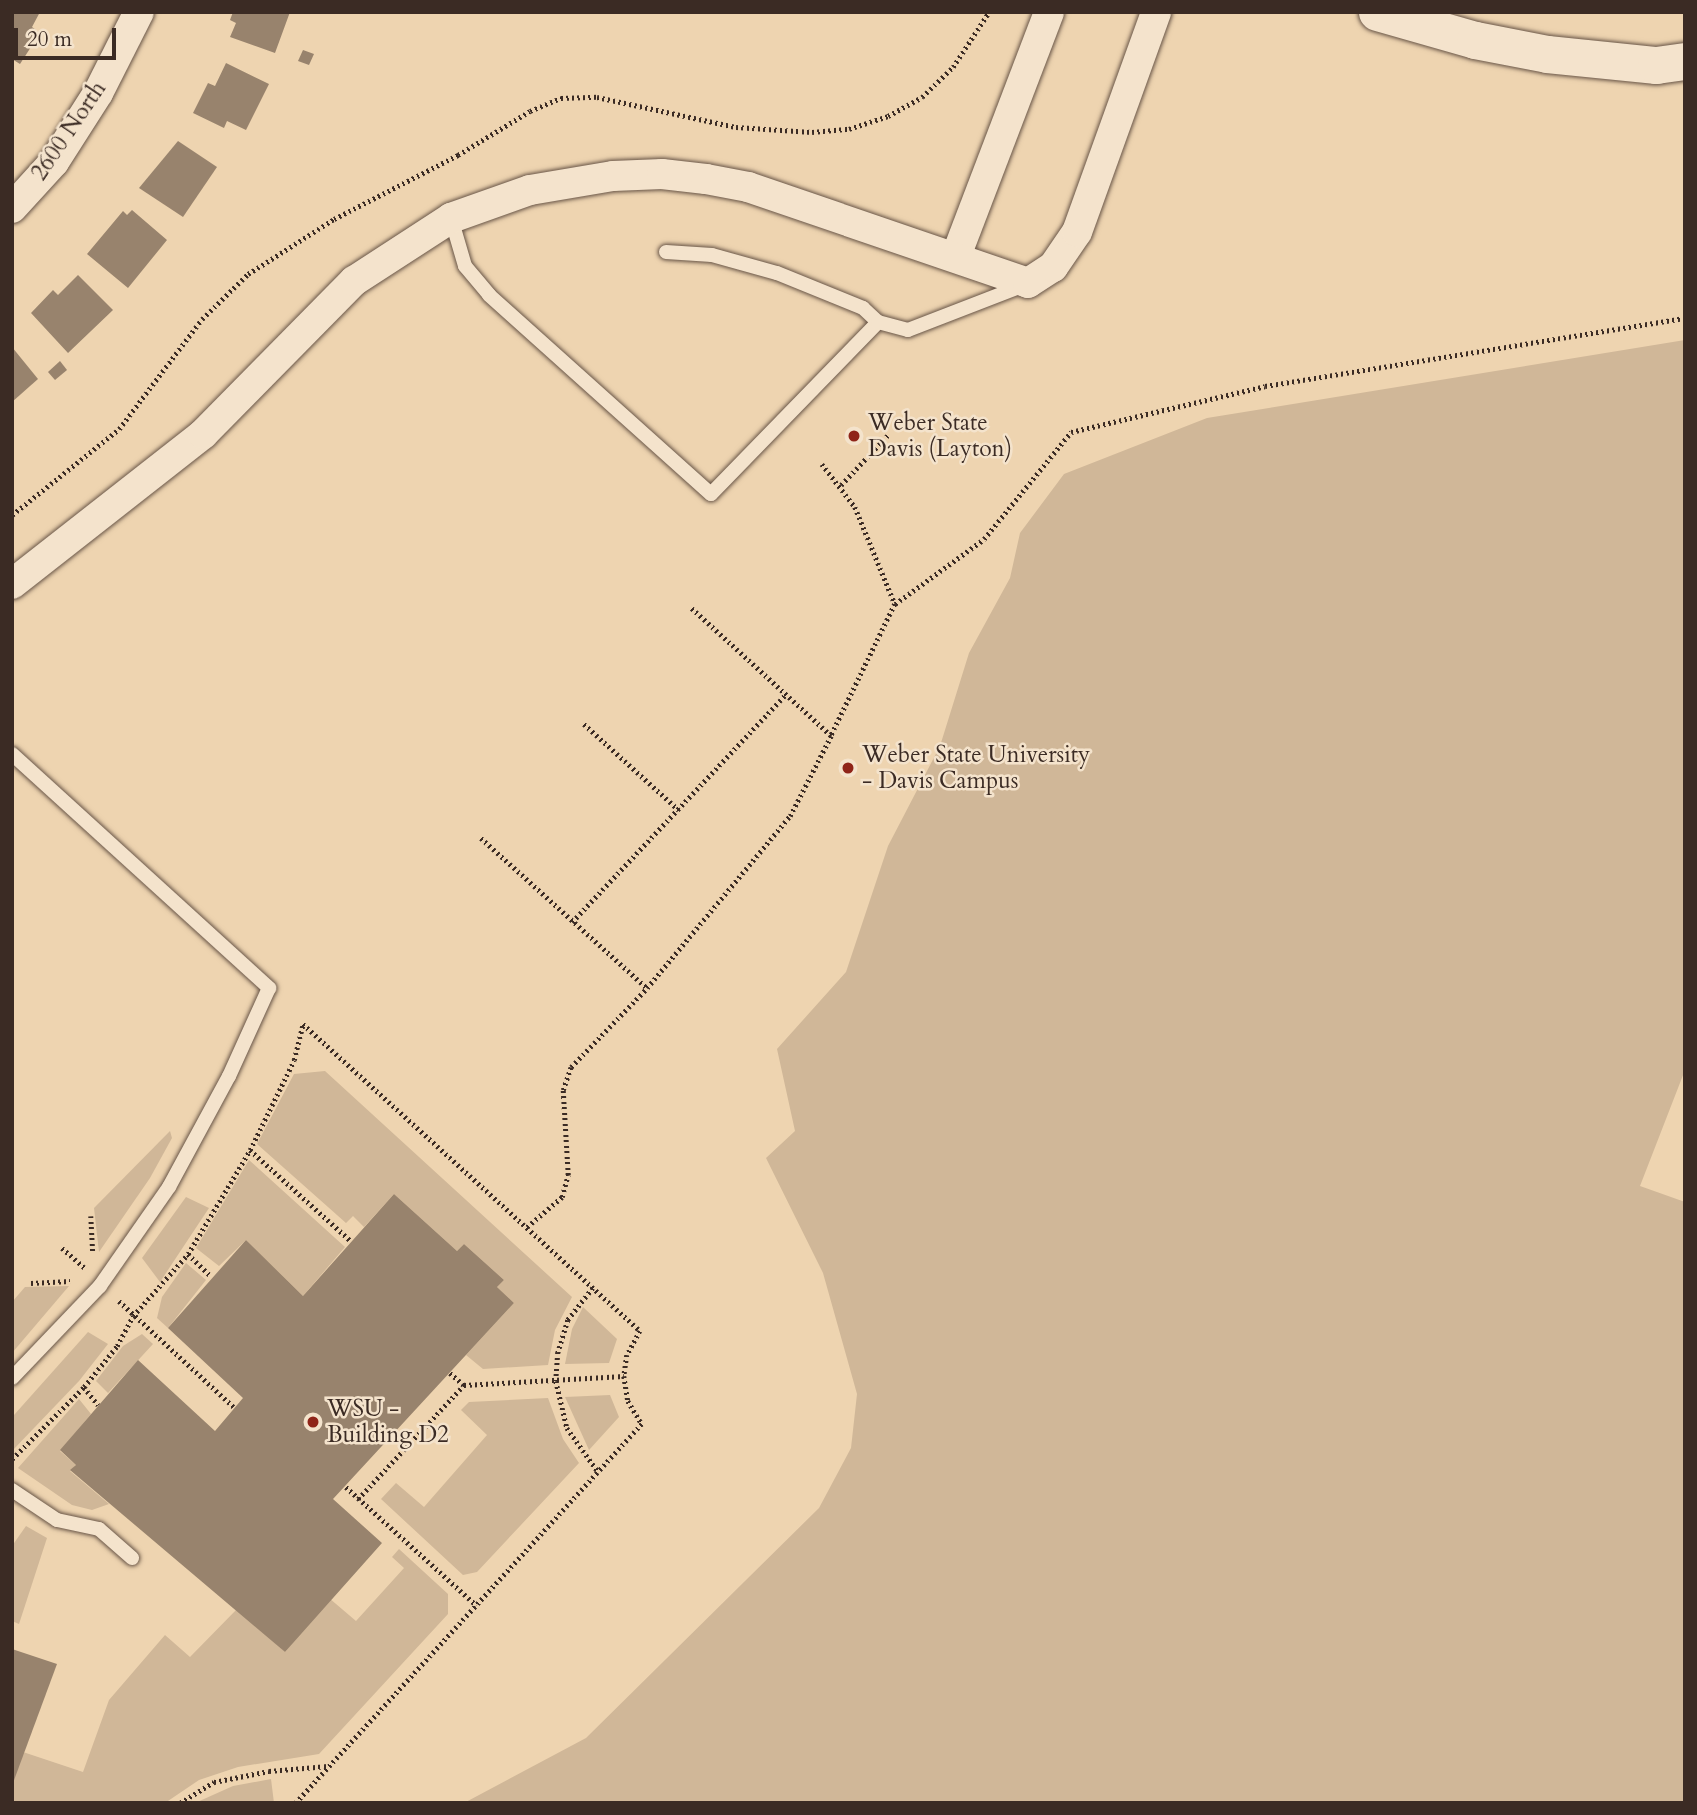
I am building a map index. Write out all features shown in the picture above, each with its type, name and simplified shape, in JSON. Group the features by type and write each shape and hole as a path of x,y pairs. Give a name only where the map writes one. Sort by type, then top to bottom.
{"street":[{"name":"2600 North","path":"12,208 54,162 98,93 139,12"},
{"path":"956,256 1049,12"},
{"path":"12,584 204,434 354,281 452,218 530,190 613,176 662,174 748,187 956,256 1028,283 1053,268 1077,232 1156,12"},
{"path":"1377,12 1499,45 1670,63"}],"lane":[{"path":"452,218 465,265 489,295 711,494 878,322"},
{"path":"666,252 712,256 777,273 863,308 878,322 908,330 1028,283"},
{"path":"12,754 269,988 229,1076 169,1187 100,1286 12,1378"},
{"path":"12,1490 57,1520 99,1530 132,1558"}],"path":[{"path":"527,1227 562,1197 568,1175 563,1090 571,1067 647,988 790,816 895,604 984,539 1071,432 1265,386 1685,318"},
{"path":"841,485 887,435"},
{"path":"822,464 841,485 895,604"},
{"path":"691,608 831,736"},
{"path":"572,922 786,694"},
{"path":"584,724 679,810"},
{"path":"481,838 647,988"},
{"path":"12,1459 84,1387 117,1346 133,1316 188,1254 250,1150 294,1060 303,1024 640,1331 627,1355 624,1377 628,1401 642,1424 296,1803"},
{"path":"250,1150 350,1240"},
{"path":"31,1283 72,1281 93,1253 91,1216"},
{"path":"62,1248 88,1271"},
{"path":"188,1254 210,1275"},
{"path":"593,1288 568,1320 558,1352 556,1381 567,1428 599,1474"},
{"path":"117,1299 234,1407"},
{"path":"450,1373 464,1385 624,1377"},
{"path":"358,1499 464,1385"},
{"path":"84,1387 98,1405"},
{"path":"346,1487 476,1605"},
{"path":"180,1803 214,1782 270,1771 329,1766"}],"shaded area":[{"path":"1685,340 1685,1070 1640,1186 1685,1202 1685,1803 464,1803 586,1738 819,1508 851,1448 857,1394 823,1273 766,1158 795,1131 777,1049 846,972 888,846 940,746 969,653 1010,578 1020,533 1064,474 1207,418"},
{"path":"325,1071 572,1297 555,1330 548,1365 483,1369 466,1355 514,1303 497,1287 504,1280 464,1244 457,1251 394,1194 364,1227 353,1216 346,1223 257,1144 294,1074"},
{"path":"170,1131 172,1138 150,1178 99,1252 94,1208"},
{"path":"249,1160 345,1247 303,1296 246,1240 219,1266 196,1248"},
{"path":"186,1197 209,1208 160,1282 142,1258"},
{"path":"186,1263 206,1280 168,1328 157,1318 162,1297"},
{"path":"69,1286 12,1353 12,1302 25,1287"},
{"path":"583,1307 617,1339 609,1363 565,1364 572,1329"},
{"path":"88,1332 108,1344 79,1381 12,1451 14,1415"},
{"path":"142,1334 153,1344 108,1393 96,1381 123,1346"},
{"path":"610,1395 619,1417 589,1450 565,1397"},
{"path":"548,1398 563,1439 579,1463 477,1572 463,1575 381,1499 396,1483 424,1507 487,1435 461,1410 469,1402"},
{"path":"79,1399 91,1414 60,1451 76,1465 70,1471 109,1504 92,1510 72,1505 18,1468"},
{"path":"26,1526 47,1538 19,1624 12,1621 12,1546"},
{"path":"399,1549 448,1594 448,1614 319,1754 238,1767 199,1780 165,1803 12,1803 12,1784 23,1752 83,1772 109,1700 165,1635 190,1657 237,1609 285,1652 329,1598 356,1621 404,1568 392,1557"},
{"path":"271,1779 274,1803 195,1803 233,1786"}],"building":[{"path":"12,12 40,12 32,27 40,33 20,64 12,59"},
{"path":"233,12 290,12 275,53 230,37 236,23 230,20"},
{"path":"303,50 314,54 309,65 298,61"},
{"path":"226,63 269,84 246,130 227,121 224,128 193,113 208,83 215,86"},
{"path":"178,141 217,167 183,217 139,188"},
{"path":"132,210 167,240 128,288 87,254 123,211 127,215"},
{"path":"78,275 113,310 68,353 31,313 53,290 58,295"},
{"path":"12,347 38,379 12,402"},
{"path":"60,361 67,370 55,380 48,372"},
{"name":"WSU - Building D2","path":"394,1194 457,1251 464,1244 504,1280 497,1287 514,1303 333,1499 382,1543 285,1652 70,1470 76,1465 60,1450 138,1360 215,1431 243,1398 168,1328 246,1240 303,1296"},
{"path":"12,1649 57,1664 13,1783 12,1783"}],"place":[{"name":"Weber State Davis (Layton)","path":"854,436"},
{"name":"Weber State University - Davis Campus","path":"848,768"},
{"name":"WSU - Building D2","path":"313,1422"}]}
